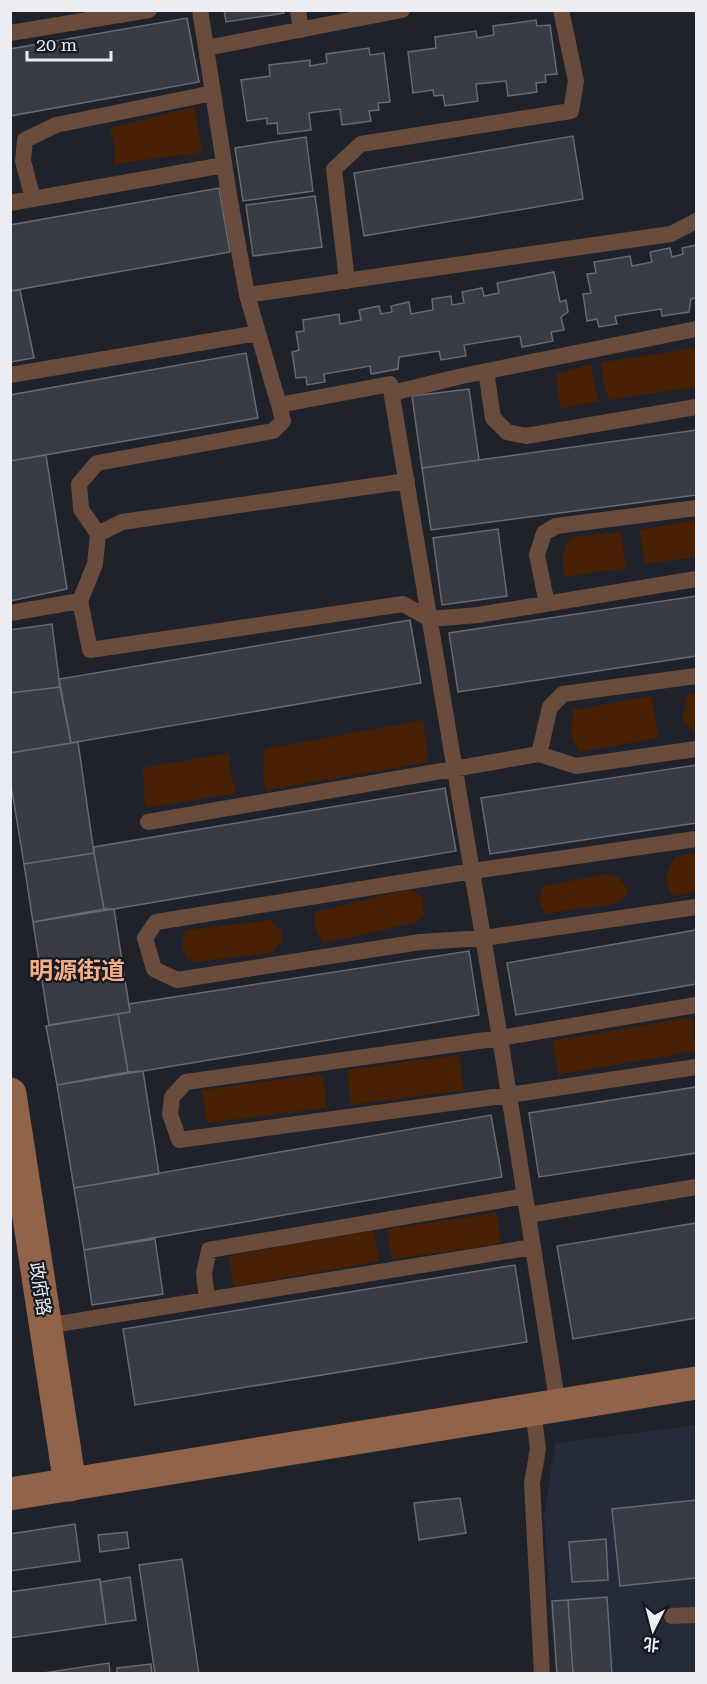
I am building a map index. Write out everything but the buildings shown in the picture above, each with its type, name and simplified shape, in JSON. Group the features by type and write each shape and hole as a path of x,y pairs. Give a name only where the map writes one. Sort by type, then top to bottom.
{"street":[{"name":"政府路","path":"10,1094 70,1485"},
{"path":"10,1494 696,1383"}],"lane":[{"path":"10,33 149,10"},
{"path":"200,10 247,295 283,421 273,431 97,463 79,484 81,509 98,534 95,564 80,601 90,650 403,604 430,619 478,615 696,579"},
{"path":"298,10 301,30"},
{"path":"206,48 402,10"},
{"path":"347,281 334,169 361,144 571,111 576,81 561,10"},
{"path":"33,199 23,160 25,140 56,124 213,93"},
{"path":"10,203 224,165"},
{"path":"247,295 671,234 696,221"},
{"path":"392,393 486,371 696,328"},
{"path":"10,375 258,333"},
{"path":"486,371 493,418 507,432 525,436 696,407"},
{"path":"279,405 390,384 392,393 501,1038 533,1247 546,1408 532,1483 542,1674"},
{"path":"98,534 122,522 407,481"},
{"path":"547,604 537,555 544,533 556,526 696,508"},
{"path":"10,613 80,601"},
{"path":"539,754 550,707 563,694 696,676"},
{"path":"148,822 539,754 576,766 696,749"},
{"path":"696,839 156,922 145,938 154,969 177,980 420,942 484,938 696,907"},
{"path":"696,1005 501,1038 186,1082 172,1097 170,1114 179,1140 696,1067"},
{"path":"528,1215 696,1187"},
{"path":"207,1300 204,1272 208,1250 525,1196"},
{"path":"46,1326 533,1247"},
{"path":"672,1616 696,1615"}],"shaded area":[{"path":"194,107 203,152 114,164 115,150 110,128"},
{"path":"696,348 696,387 609,400 603,380 602,362"},
{"path":"591,364 598,401 560,409 556,374"},
{"path":"696,520 696,557 645,564 639,530"},
{"path":"621,532 626,568 564,577 563,556 565,546 571,537"},
{"path":"696,693 696,731 693,732 682,718 688,694"},
{"path":"652,696 658,738 580,752 571,736 573,710"},
{"path":"423,720 429,762 266,790 263,773 265,749"},
{"path":"229,753 231,777 237,793 145,808 143,768"},
{"path":"696,853 696,892 672,896 667,880 673,861 676,856"},
{"path":"607,874 620,878 628,891 619,903 545,914 539,901 543,886"},
{"path":"409,889 422,897 424,915 415,923 323,943 314,925 315,912"},
{"path":"270,920 281,931 282,941 272,953 197,962 187,958 182,947 185,930"},
{"path":"693,1017 696,1051 558,1075 552,1041"},
{"path":"459,1055 464,1090 351,1105 347,1070"},
{"path":"323,1074 327,1108 207,1123 202,1090"},
{"path":"496,1213 501,1244 392,1259 387,1229"},
{"path":"373,1230 379,1261 234,1287 228,1256"},
{"path":"696,1425 696,1673 555,1673 544,1518 555,1443"}],"district":[{"name":"明源街道","path":"77,971"}]}
